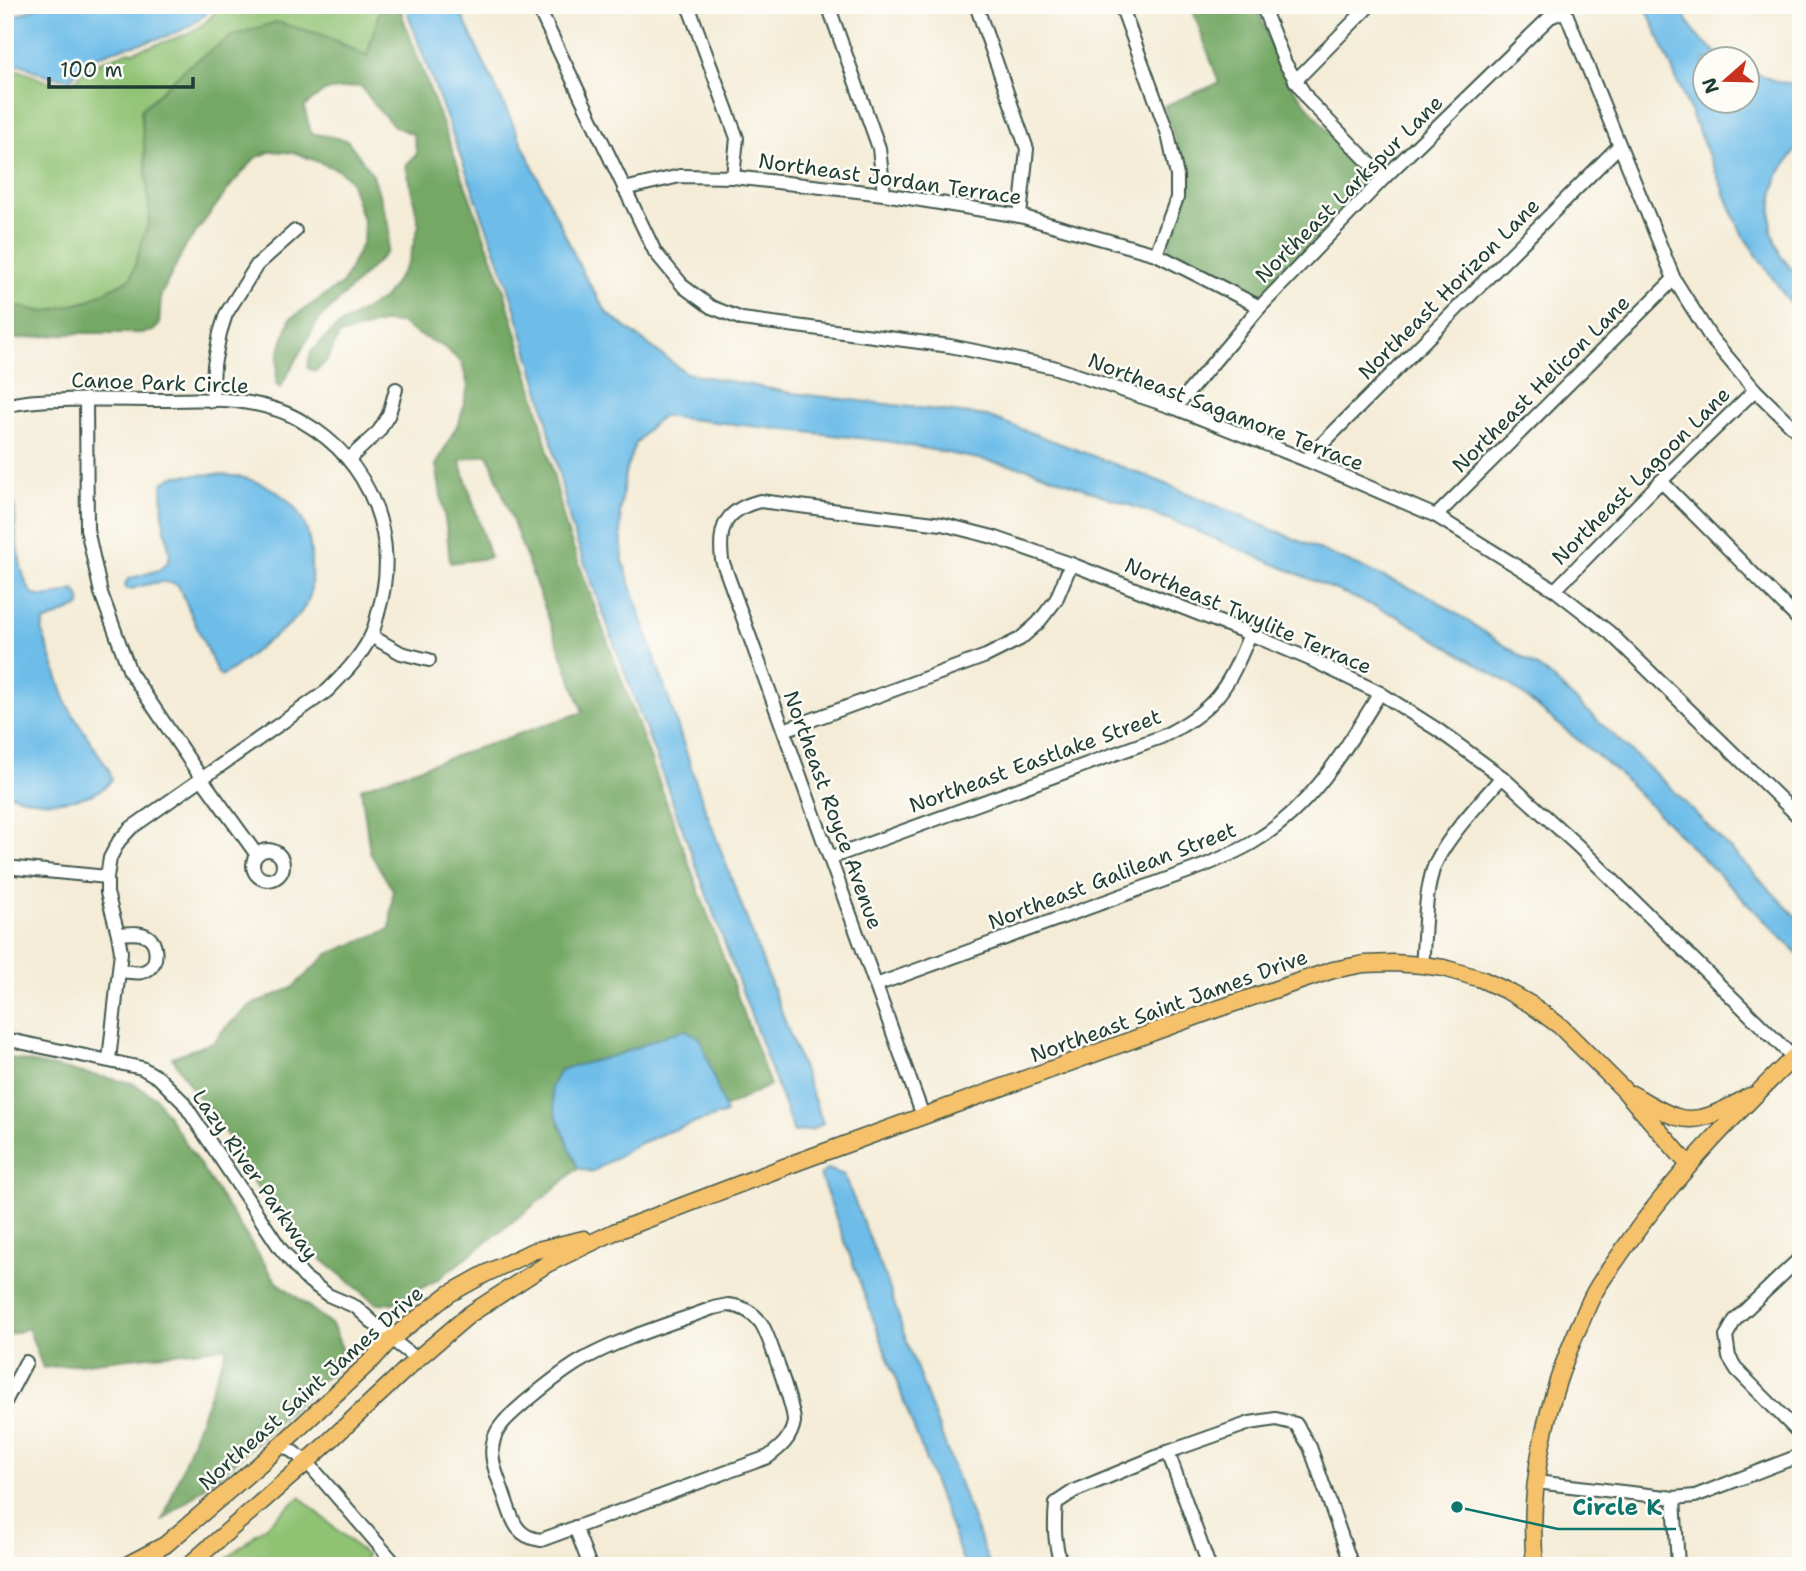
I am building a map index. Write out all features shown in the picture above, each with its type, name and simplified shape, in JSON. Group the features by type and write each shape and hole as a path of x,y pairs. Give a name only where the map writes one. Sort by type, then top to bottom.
{"main road":[{"name":"Northeast Saint James Drive","path":"188,1566 470,1314 547,1264 614,1231 800,1161 1225,1006 1333,970 1364,964 1394,963 1444,968 1481,979 1530,1004 1560,1026 1623,1089 1689,1165"},
{"path":"1535,1566 1533,1551 1536,1482 1544,1429 1568,1351 1597,1288 1633,1235 1689,1165 1761,1090 1798,1058"},
{"path":"1623,1089 1678,1117 1696,1119 1714,1114 1761,1090"},
{"name":"Northeast Saint James Drive","path":"125,1566 164,1545 282,1444 391,1339 449,1294 533,1251 614,1231"}],"street":[{"name":"Northeast Sagamore Terrace","path":"537,5 655,252 684,287 711,307 743,319 950,346 1053,367 1175,408 1436,516 1555,590 1609,632 1801,819"},
{"path":"688,5 737,138 733,177"},
{"path":"828,5 879,148 884,194"},
{"path":"976,5 1027,149 1020,216"},
{"path":"1121,5 1168,134 1177,176 1177,198 1156,254"},
{"path":"1262,5 1285,63 1309,101 1384,178"},
{"path":"1295,81 1370,5"},
{"path":"1563,8 1674,279 1711,338 1755,390 1801,435"},
{"name":"Northeast Larkspur Lane","path":"1175,408 1260,307 1384,178 1550,17 1563,8"},
{"name":"Northeast Horizon Lane","path":"1306,460 1619,146"},
{"name":"Northeast Jordan Terrace","path":"624,189 680,176 733,177 884,194 1020,216 1156,254 1260,307"},
{"path":"212,401 214,365 226,314 257,265 295,231"},
{"name":"Northeast Helicon Lane","path":"1436,516 1674,279"},
{"path":"349,459 379,430 389,414 396,389"},
{"name":"Northeast Lagoon Lane","path":"1555,590 1661,481 1755,390"},
{"path":"86,399 88,529 101,593 130,671 257,856"},
{"name":"Canoe Park Circle","path":"5,406 40,400 86,399 242,401 270,408 303,421 330,440 349,459 366,484 378,509 384,533 387,563 384,593 371,636 351,668 327,691 131,828 119,841 110,858 107,877"},
{"path":"1661,481 1801,622"},
{"name":"Northeast Twylite Terrace","path":"730,516 749,504 760,502 942,524 993,537 1072,564 1250,634 1380,693 1502,776 1798,1058"},
{"name":"Northeast Royce Avenue","path":"730,516 723,527 720,542 722,560 923,1116"},
{"path":"784,730 986,656 1020,639 1038,623 1056,600 1072,564"},
{"name":"Northeast Eastlake Street","path":"830,858 1161,737 1180,727 1199,715 1217,698 1234,674 1250,634"},
{"path":"371,636 401,653 429,660"},
{"name":"Northeast Galilean Street","path":"876,985 1203,866 1252,843 1290,815 1312,794 1334,766 1380,693"},
{"path":"1422,965 1428,894 1437,858 1502,776"},
{"path":"5,867 107,877 107,893 121,952 109,1060"},
{"path":"118,934 148,936 154,944 155,955 153,965 145,971 119,971"},
{"name":"Lazy River Parkway","path":"5,1039 142,1068 159,1078 183,1102 280,1248 304,1277 328,1295 356,1307 417,1359"},
{"path":"1801,1257 1735,1320 1726,1336 1729,1357 1737,1370 1801,1435"},
{"path":"739,1306 750,1312 762,1324 792,1405 794,1420 791,1433 783,1446 768,1457 575,1527 541,1540 523,1535 514,1524 494,1465 492,1448 494,1435 509,1416 562,1372 584,1358 614,1345 713,1308 739,1306"},
{"path":"5,1402 26,1362"},
{"path":"1062,1566 1054,1528 1056,1503 1074,1491 1168,1452 1250,1423 1276,1419 1296,1424 1310,1447 1352,1566"},
{"path":"282,1444 307,1462 397,1566"},
{"path":"1168,1452 1209,1566"},
{"path":"1536,1482 1674,1498 1695,1496 1801,1455"},
{"path":"1674,1498 1678,1566"},
{"path":"575,1527 590,1566"}],"green space":[{"path":"219,5 387,5 379,13 367,56 323,35 141,110 150,217 131,278 88,301 45,312 5,304 5,74 16,70 42,80 71,83 92,65 192,31 212,16"},
{"path":"387,5 401,5 402,15 502,284 536,401 566,528 770,1085 724,1108 700,1038 672,1033 620,1054 555,1112 578,1168 437,1280 393,1303 377,1304 310,1250 256,1186 226,1133 194,1092 172,1057 214,1042 224,1029 251,1005 292,988 328,954 390,929 393,890 370,853 361,788 583,712 488,454 460,460 490,558 450,563 436,465 460,420 468,386 462,363 444,347 400,323 385,322 339,335 327,361 315,371 307,368 311,352 335,328 385,297 408,263 419,225 406,165 417,154 413,134 395,127 361,86 324,91 304,107 311,133 347,140 373,175 390,229 387,252 317,322 280,388 276,384 278,357 290,319 343,283 363,241 364,223 350,180 339,170 296,153 272,151 255,158 233,183 185,247 161,295 159,325 153,331 78,333 5,340 5,304 45,312 88,301 131,278 150,217 141,110 187,67 232,36 276,22 323,35 367,56 379,12"},
{"path":"1191,5 1256,5 1288,81 1369,184 1260,297 1168,255 1171,230 1183,190 1177,146 1164,106 1219,83"},
{"path":"5,1057 132,1083 156,1098 276,1281 332,1325 346,1358 233,1464 163,1520 227,1347 43,1368 28,1328 5,1336"},
{"path":"300,1497 367,1556 359,1566 218,1566"}],"water":[{"path":"42,5 214,5 201,18 172,34 90,60 70,79 46,76 21,64 5,68 5,17 13,17"},
{"path":"407,5 457,5 583,273 607,313 686,373 792,393 987,416 1154,479 1431,597 1545,672 1673,790 1801,922 1801,957 1616,771 1508,683 1397,616 1173,521 1030,469 886,441 662,416 635,445 625,474 620,513 623,562 702,800 823,1123 811,1130 794,1132 571,526 542,399 507,282 408,14"},
{"path":"1645,5 1679,5 1696,35 1709,46 1690,46 1690,111"},
{"path":"1760,75 1777,82 1801,84 1801,143 1778,175 1772,201 1771,229 1780,255 1801,281 1801,316 1742,234 1692,116 1760,116"},
{"path":"219,474 257,482 286,499 305,527 310,544 311,579 309,599 298,616 221,676 178,585 160,582 127,589 125,585 128,579 159,570 168,562 170,554 163,518 163,483 173,476"},
{"path":"5,490 11,491 13,496 19,558 31,592 45,596 74,590 80,599 80,606 44,622 42,631 67,705 109,770 112,779 97,792 76,799 42,801 5,793"},
{"path":"686,1030 700,1038 726,1113 638,1144 592,1172 578,1168 555,1112 551,1088 560,1070 620,1054"},
{"path":"828,1169 844,1175 888,1284 990,1566 965,1566 820,1175"}],"place":[{"name":"Circle K","path":"1457,1507"}]}
